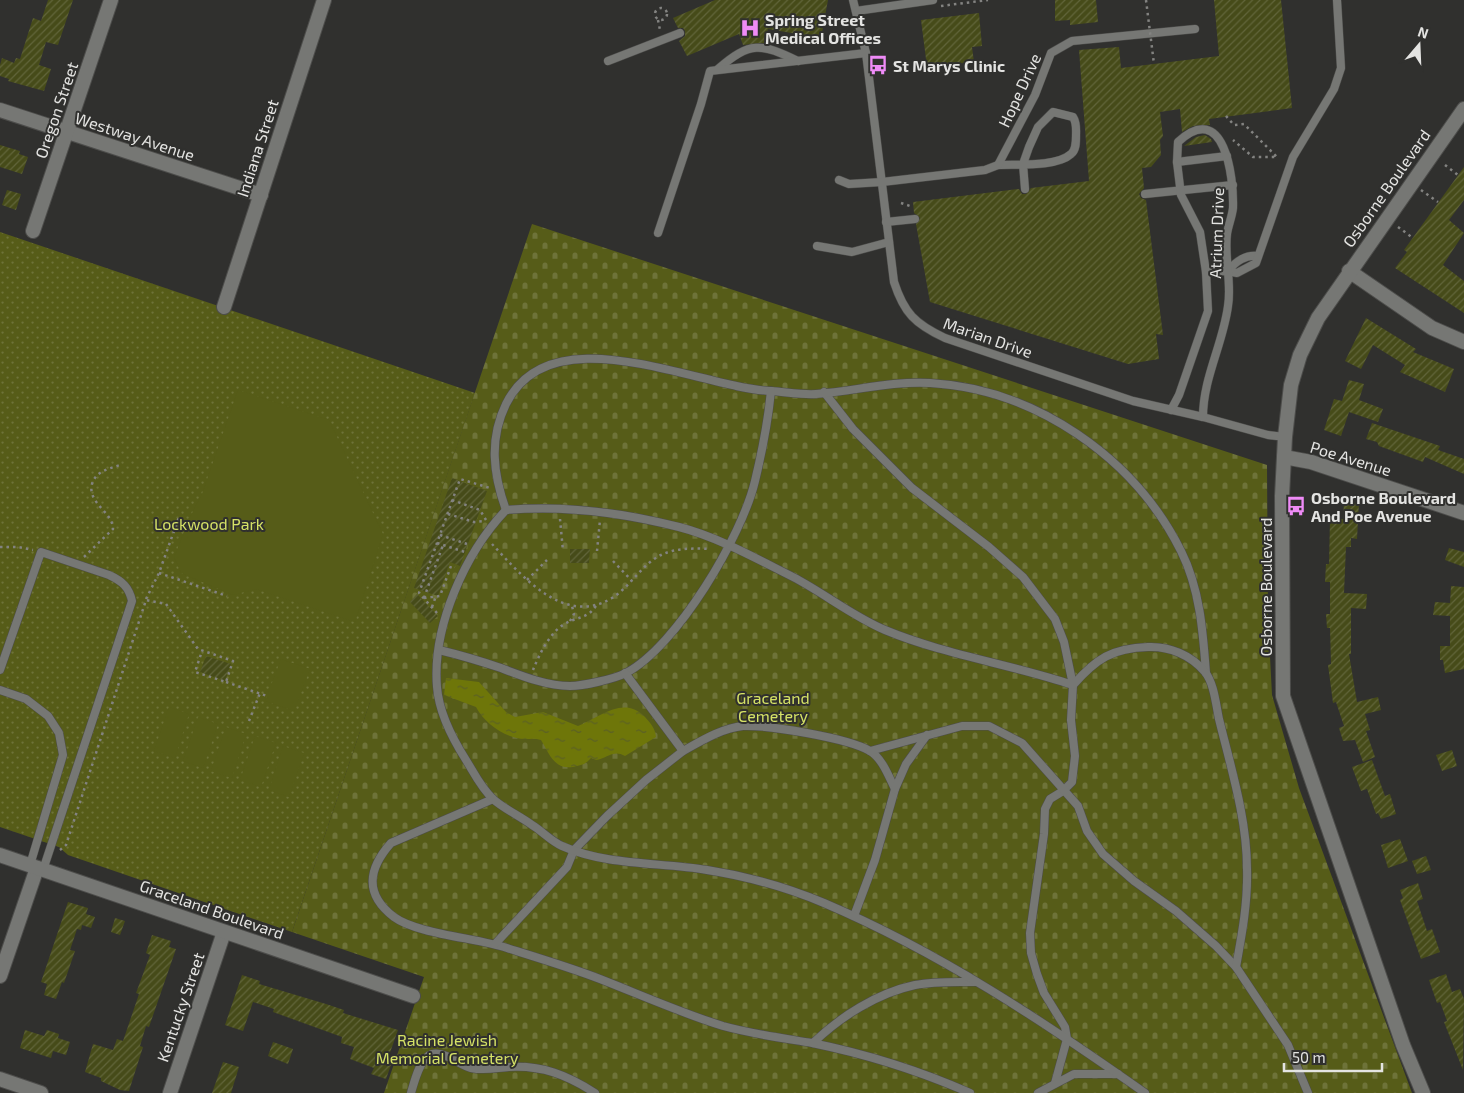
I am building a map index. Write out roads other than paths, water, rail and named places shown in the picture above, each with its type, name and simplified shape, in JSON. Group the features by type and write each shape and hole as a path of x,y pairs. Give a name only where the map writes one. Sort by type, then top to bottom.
{"street":[{"name":"Oregon Street","path":"33,231 111,0"},
{"name":"Indiana Street","path":"224,307 324,0"},
{"name":"Osborne Boulevard","path":"1423,1093 1403,1045 1283,696 1284,457 1291,385 1300,355 1318,318 1349,271 1464,109"},
{"name":"Westway Avenue","path":"0,110 261,195"},
{"path":"1349,271 1432,328 1464,342"},
{"name":"Poe Avenue","path":"1284,457 1311,462 1464,513"},
{"name":"Graceland Boulevard","path":"0,855 413,996"},
{"path":"0,976 37,867"},
{"name":"Kentucky Street","path":"170,1093 224,932"},
{"path":"0,1079 41,1093"}],"lane":[{"name":"Marian Drive","path":"853,0 866,53 894,282 901,302 911,317 925,329 945,338 1133,401 1203,417 1268,435 1285,437"},
{"path":"856,11 908,2 933,0"},
{"path":"1206,272 1228,271 1237,273 1256,263 1293,157 1334,89 1341,68 1337,0"},
{"name":"Hope Drive","path":"998,165 1035,95 1051,53 1072,41 1195,29"},
{"path":"608,61 680,34"},
{"path":"717,70 737,52 767,47 798,61"},
{"path":"658,233 702,104 710,71 866,53"},
{"path":"839,180 849,184 882,182 984,170 998,165 1023,164 1064,159 1073,154 1076,146 1075,121 1073,117 1053,112 1038,127 1023,164 1026,189"},
{"name":"Atrium Drive","path":"1172,410 1179,395 1208,310 1206,272 1200,232 1183,201 1180,190 1177,162 1178,142 1190,131 1207,130 1218,136 1226,156 1233,185 1233,211 1227,234 1229,305 1203,398 1203,417"},
{"path":"1177,162 1226,156"},
{"path":"1145,194 1233,185"},
{"path":"886,222 915,219"},
{"path":"816,246 852,252 889,242"},
{"path":"506,510 495,469 494,444 498,420 510,396 541,369 584,358 606,358 771,391 814,394 879,384 929,383 966,387 1012,399 1077,432 1111,461 1160,517 1181,552 1197,597 1206,673 1214,699 1244,830 1247,869 1245,914 1236,967"},
{"path":"439,650 530,678 571,686 626,673 672,633 714,575 755,481 769,413 771,391"},
{"path":"824,392 853,429 912,488 989,548 1022,577 1055,619 1064,642 1073,685 1071,720 1075,756 1072,782 1064,791 1050,799 1045,809 1044,834 1030,933 1031,953 1044,993 1065,1027 1067,1039 1055,1083"},
{"path":"1073,685 1047,676 954,652 884,630 795,578 728,546 680,527 600,514 532,508 506,510 496,521 451,599 439,650 437,686 440,706 453,739 478,780 493,799 560,845 608,858 708,870 752,880 819,901 938,957 1067,1039 1145,1093"},
{"path":"0,670 40,552 120,580 130,594 132,601 37,867"},
{"path":"1073,685 1089,667 1108,654 1133,648 1159,647 1187,656 1206,673"},
{"path":"626,673 683,751"},
{"path":"0,690 26,699 48,716 59,733 63,755 37,867"},
{"path":"495,944 567,867 574,850 607,816 646,780 683,751 709,737 741,726 780,728 821,736 870,751 884,767 895,789"},
{"path":"870,751 962,726 989,726 1022,742 1078,806 1087,831 1103,854 1134,881 1183,917 1216,946 1236,967 1288,1046 1308,1093"},
{"path":"854,916 875,860 895,789 906,764 927,735"},
{"path":"493,799 391,843 379,857 372,876 373,891 382,905 396,918 431,931 495,944 599,979 670,1008 724,1026 813,1044 931,1076 970,1093"},
{"path":"813,1044 830,1027 858,1008 894,992 915,985 978,982"},
{"path":"410,1093 425,1058 431,1054 441,1055 468,1068 486,1071 508,1067 550,1070 595,1093"},
{"path":"1038,1093 1074,1074 1118,1074"}],"water":[{"path":"446,678 479,682 506,712 515,717 543,712 578,726 603,713 620,708 629,708 645,717 654,729 656,737 625,756 617,753 596,760 591,758 581,765 573,767 561,766 553,759 541,740 518,738 503,733 490,724 476,707 444,695"}],"place":[{"name":"Spring Street Medical Offices","path":"750,28"},
{"name":"St Marys Clinic","path":"878,65"},
{"name":"Osborne Boulevard And Poe Avenue","path":"1296,506"}],"park label":[{"name":"Lockwood Park","path":"209,523"},
{"name":"Graceland Cemetery","path":"773,706"},
{"name":"Racine Jewish Memorial Cemetery","path":"447,1048"}]}
